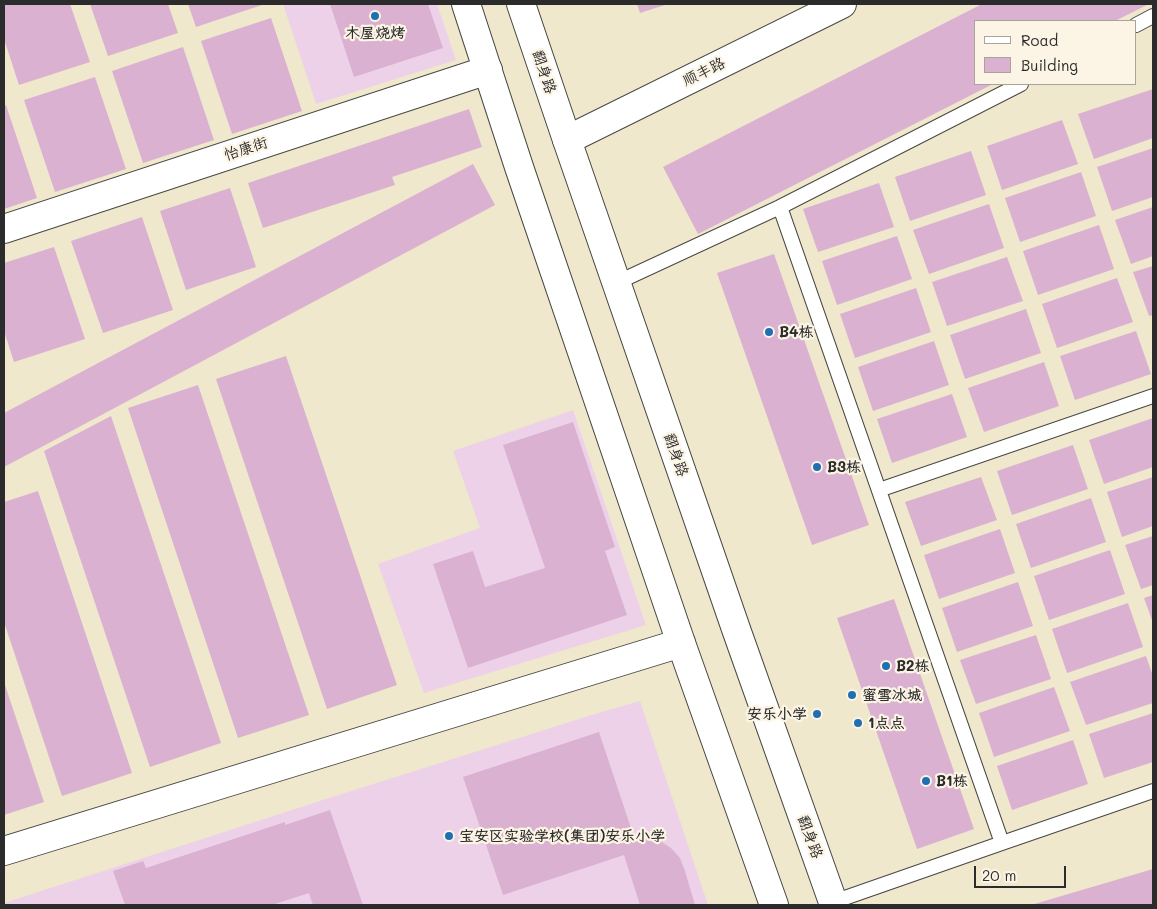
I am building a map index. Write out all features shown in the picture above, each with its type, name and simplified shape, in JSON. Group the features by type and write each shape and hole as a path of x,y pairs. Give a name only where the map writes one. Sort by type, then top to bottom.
{"main road":[{"path":"466,4 519,167 681,643 774,905"},
{"name":"翻身路","path":"521,4 566,140 833,904"},
{"name":"顺丰路","path":"566,140 842,4"},
{"name":"怡康街","path":"4,229 488,70"},
{"path":"4,851 681,643"}],"lane":[{"path":"1137,24 1153,16"},
{"path":"616,283 780,206 1019,85"},
{"path":"780,206 1002,843"},
{"path":"878,490 1153,396"},
{"path":"833,904 1153,791"}],"shaded area":[{"path":"283,4 437,4 456,60 316,104"},
{"path":"573,410 646,625 424,693 378,564 480,528 453,451"},
{"name":"宝安区实验学校(集团)安乐小学","path":"640,701 708,905 4,905 4,903 326,799"}],"building":[{"path":"4,4 70,4 90,62 19,85 4,39"},
{"path":"90,4 168,4 178,33 108,56"},
{"path":"188,4 265,4 196,27"},
{"path":"330,4 428,4 443,48 354,77"},
{"path":"637,4 668,4 640,13"},
{"path":"982,4 1149,4 1117,20 974,20 974,85 991,85 698,234 663,167"},
{"path":"271,18 302,111 232,134 201,41"},
{"path":"183,47 214,140 143,163 112,71"},
{"path":"95,77 126,169 55,192 24,100"},
{"path":"1153,89 1153,138 1094,159 1078,114"},
{"path":"6,105 37,198 4,209 4,106"},
{"path":"469,109 482,147 392,177 395,185 263,228 248,183"},
{"path":"1062,120 1078,164 1002,190 987,146"},
{"path":"1153,148 1153,197 1112,211 1097,167"},
{"path":"971,151 986,195 910,221 895,177"},
{"path":"473,164 495,205 4,467 4,413"},
{"path":"1081,172 1096,216 1020,242 1005,198"},
{"path":"879,183 894,227 818,252 803,209"},
{"path":"230,188 256,267 186,290 160,211"},
{"path":"989,204 1004,248 929,274 913,230"},
{"path":"1153,207 1153,256 1131,264 1115,220"},
{"path":"142,217 173,310 103,333 71,241"},
{"path":"1099,225 1114,269 1038,295 1023,251"},
{"path":"897,236 912,279 837,305 822,261"},
{"path":"54,247 85,339 14,362 4,331 4,263"},
{"path":"774,254 869,525 812,545 717,273"},
{"path":"1007,257 1023,301 947,326 932,282"},
{"path":"1153,266 1153,315 1149,316 1133,272"},
{"path":"1117,278 1133,322 1057,348 1042,304"},
{"path":"916,288 931,332 855,358 840,314"},
{"path":"1026,309 1041,353 965,379 950,335"},
{"path":"1136,331 1151,374 1075,400 1060,356"},
{"path":"934,341 949,385 873,411 858,367"},
{"path":"286,356 397,685 327,709 216,379"},
{"path":"1044,362 1059,406 984,432 968,388"},
{"path":"198,385 309,715 238,738 128,408"},
{"path":"952,394 967,437 892,463 877,419"},
{"path":"111,416 221,743 150,767 44,451"},
{"path":"1153,418 1153,467 1104,484 1089,440"},
{"path":"573,422 615,547 605,551 627,615 468,668 433,564 473,551 485,587 545,568 503,445"},
{"path":"1073,445 1088,489 1012,515 997,471"},
{"path":"981,477 997,520 921,546 905,502"},
{"path":"1153,477 1153,526 1122,537 1107,492"},
{"path":"38,491 132,773 62,796 4,622 4,502"},
{"path":"1091,498 1106,542 1031,568 1016,524"},
{"path":"1000,529 1015,573 939,599 924,555"},
{"path":"1153,536 1153,585 1141,589 1125,545"},
{"path":"1110,550 1125,594 1049,620 1034,576"},
{"path":"1018,582 1033,626 957,652 942,608"},
{"path":"1153,595 1153,623 1144,598"},
{"path":"894,599 974,829 917,849 837,618"},
{"path":"1128,603 1143,647 1067,673 1052,629"},
{"path":"1036,635 1051,679 976,704 960,660"},
{"path":"1146,656 1153,676 1153,703 1086,725 1070,682"},
{"path":"4,682 44,802 4,815"},
{"path":"1054,687 1070,731 994,757 979,713"},
{"path":"1153,713 1153,762 1104,778 1089,734"},
{"path":"599,732 634,837 647,837 660,841 671,848 680,858 695,905 640,905 624,855 503,895 463,777"},
{"path":"1073,740 1088,784 1012,810 997,766"},
{"path":"330,810 363,905 313,905 309,893 272,905 125,905 113,871 143,861 146,868 285,822 285,825"},
{"path":"1153,869 1153,905 1031,905"}],"place":[{"name":"木屋烧烤","path":"375,16"},
{"name":"B4栋","path":"769,332"},
{"name":"B3栋","path":"817,467"},
{"name":"B2栋","path":"886,666"},
{"name":"蜜雪冰城","path":"852,695"},
{"name":"安乐小学","path":"817,714"},
{"name":"1点点","path":"858,723"},
{"name":"B1栋","path":"926,781"},
{"name":"宝安区实验学校(集团)安乐小学","path":"449,836"}]}
